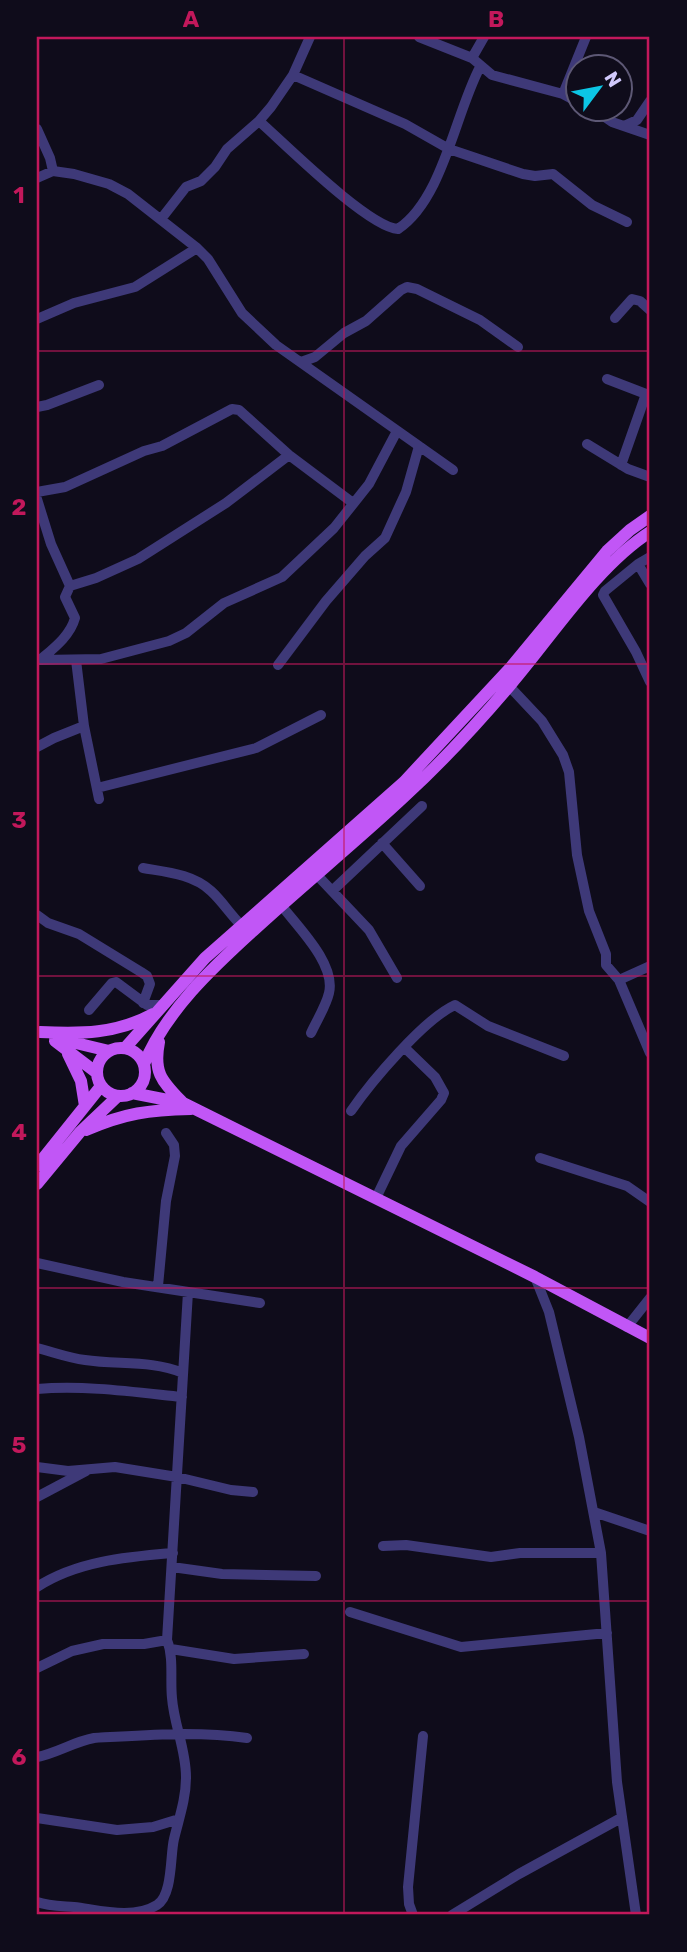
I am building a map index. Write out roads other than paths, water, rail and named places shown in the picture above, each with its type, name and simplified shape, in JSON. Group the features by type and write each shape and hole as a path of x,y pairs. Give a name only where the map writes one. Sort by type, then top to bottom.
{"main road":[{"path":"125,1048 205,958 404,782 510,667 607,551 650,516"},
{"path":"132,1093 141,1086 151,1045 164,1026 226,955 405,797 509,686 599,578 623,553 650,532"},
{"path":"42,1033 110,1031 127,1026 161,1008"},
{"path":"164,1026 156,1055 156,1067 164,1082 185,1104"},
{"path":"42,1033 109,1051 125,1048 135,1052 144,1067 185,1104"},
{"path":"42,1033 97,1073 102,1086 111,1094 118,1096 132,1093 185,1104 535,1277 650,1338"},
{"path":"66,1051 81,1081 85,1106"},
{"path":"97,1073 101,1058 109,1051"},
{"path":"37,1166 102,1086"},
{"path":"37,1184 80,1132 118,1096"},
{"path":"80,1132 120,1116 185,1104"}],"street":[{"path":"161,219 186,187 201,181 227,149 260,121 293,75 310,37"},
{"path":"419,37 472,58 492,75 563,94 586,37"},
{"path":"472,58 484,37"},
{"path":"260,121 357,207 393,229 398,229 416,214 449,149 472,82 480,67"},
{"path":"293,75 405,124 449,149 523,174 552,174 592,205 627,222"},
{"path":"624,126 637,120 650,101"},
{"path":"612,122 650,135"},
{"path":"37,129 53,172"},
{"path":"37,178 53,172 90,177 128,194 208,259 229,297 276,345 453,470"},
{"path":"37,318 74,303 135,287 197,248"},
{"path":"301,362 315,357 344,333 366,321 407,287 417,289 480,320 518,347"},
{"path":"615,318 632,299 640,301 650,310"},
{"path":"312,370 315,357"},
{"path":"607,379 646,394 621,465"},
{"path":"37,407 99,385"},
{"path":"37,492 65,487 144,451 162,446 232,409 239,410 289,454 353,503"},
{"path":"39,661 66,657 76,660 101,659 145,649 186,633 224,603 282,577 334,528 369,484 397,431"},
{"path":"587,444 621,465 650,477"},
{"path":"278,665 326,601 385,538 403,500 419,446"},
{"path":"69,586 96,578 138,559 226,503 289,454"},
{"path":"37,499 51,544 69,586 65,597 75,618 72,627 39,661"},
{"path":"650,557 638,564 603,595 650,682"},
{"path":"638,564 650,584"},
{"path":"76,660 84,726 98,793 256,748 321,715"},
{"path":"509,686 542,721 563,755 569,772 577,855 589,911 606,954 606,965 619,980 650,1053"},
{"path":"37,747 54,737 84,726"},
{"path":"332,891 422,806"},
{"path":"383,843 420,886"},
{"path":"143,868 175,873 200,883 211,891 241,925"},
{"path":"316,874 369,930 397,978"},
{"path":"281,905 323,959 329,973 330,992 312,1033"},
{"path":"37,915 48,923 79,934 147,976 150,984 143,1003"},
{"path":"619,980 650,966"},
{"path":"89,1010 111,983 116,982 143,1003 161,1008"},
{"path":"351,1111 372,1082 405,1048 440,1014 455,1005 488,1026 564,1056"},
{"path":"376,1198 401,1146 444,1093 435,1077 405,1048"},
{"path":"158,1286 166,1201 175,1156 174,1145 166,1133"},
{"path":"540,1158 627,1186 650,1202"},
{"path":"37,1263 123,1282 260,1303"},
{"path":"535,1277 549,1312 601,1553 617,1782 636,1915"},
{"path":"37,1902 127,1913 156,1906 168,1884 173,1842 183,1809 186,1778 185,1753 172,1698 169,1644 188,1292"},
{"path":"627,1326 650,1298"},
{"path":"37,1348 84,1360 147,1364 169,1367 183,1373"},
{"path":"37,1389 57,1387 120,1390 182,1397"},
{"path":"37,1468 68,1471 115,1467 253,1493"},
{"path":"37,1497 88,1469"},
{"path":"594,1512 650,1531"},
{"path":"383,1545 406,1545 491,1557 520,1553 601,1553"},
{"path":"37,1587 67,1572 107,1560 173,1553"},
{"path":"172,1567 222,1574 316,1576"},
{"path":"350,1612 461,1647 607,1633"},
{"path":"37,1668 72,1651 103,1644 169,1644 234,1659 304,1654"},
{"path":"37,1757 50,1755 93,1738 181,1734 247,1738"},
{"path":"413,1915 408,1887 423,1736"},
{"path":"37,1818 117,1830 153,1827 179,1819"},
{"path":"452,1915 519,1874 621,1818"}]}
